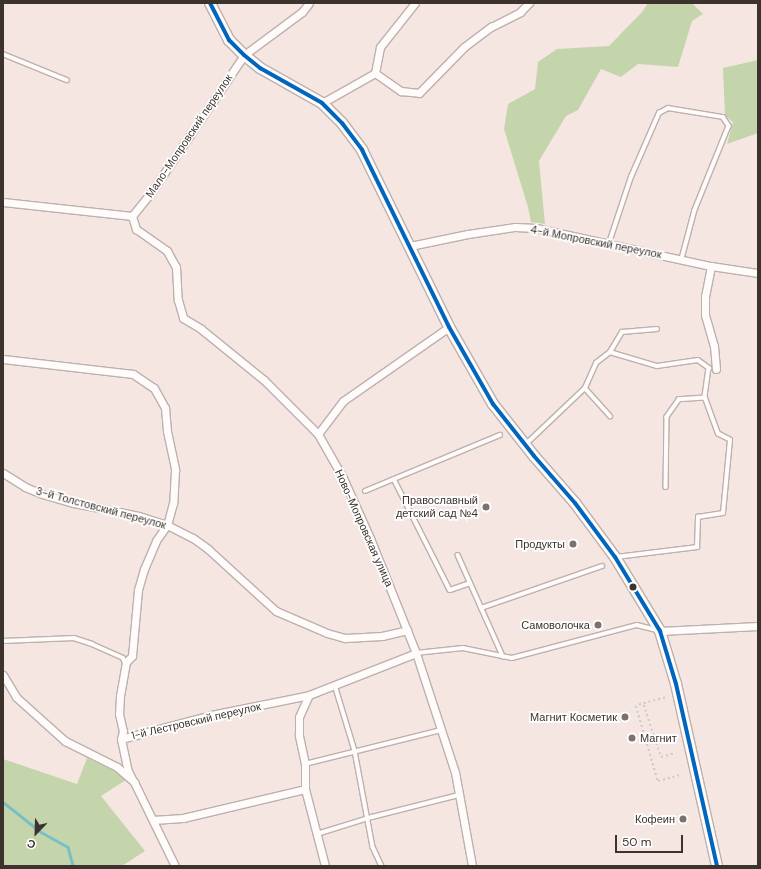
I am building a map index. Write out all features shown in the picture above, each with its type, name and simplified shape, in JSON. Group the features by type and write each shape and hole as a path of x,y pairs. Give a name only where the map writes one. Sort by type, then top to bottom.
{"main road":[{"path":"210,3 229,40 244,55 260,68 322,103 342,123 362,150 449,327 493,404 525,445 575,503 615,557 660,631 676,684 717,866"}],"street":[{"name":"Мало-Мопровский переулок","path":"132,216 150,194 244,55 302,12 309,3"},
{"path":"322,103 375,73 380,47 415,3"},
{"path":"375,73 401,91 419,92 464,47 490,27 520,12 529,3"},
{"path":"3,202 132,216"},
{"name":"Ново-Мопровская улица","path":"132,216 136,229 167,251 176,267 178,300 182,318 201,329 264,380 318,434 343,478 370,538 416,653 455,772 472,866"},
{"name":"4-й Мопровский переулок","path":"410,246 468,234 514,227 536,228 711,266 758,273"},
{"path":"711,266 705,296 704,315 714,346 716,369"},
{"path":"318,434 343,401 449,327"},
{"name":"1-й Лестровский переулок","path":"3,359 133,374 154,388 165,408 167,431 175,470 173,503 167,525 156,541 138,590 132,656 126,662 120,696 119,714 123,732 121,739"},
{"name":"3-й Толстовский переулок","path":"3,473 26,487 42,494 74,504 138,516 167,525 193,538 208,548 276,611 312,627 345,638 382,636 407,630"},
{"path":"660,631 758,626"},
{"name":"1-й Лестровский переулок","path":"121,739 211,715 309,695 416,653"},
{"path":"3,675 16,696 65,741 117,767 134,782"},
{"path":"309,695 299,717 299,735 305,764 305,789 325,866"},
{"path":"121,739 128,771 175,866"},
{"path":"153,820 183,818 305,789"}],"lane":[{"path":"3,54 67,80"},
{"path":"609,244 630,177 659,113 668,108 723,116 729,126 695,210 682,259"},
{"path":"525,445 585,388 596,363 610,352 622,332 657,329"},
{"path":"610,352 657,366 698,360 709,368 705,398 718,434 730,440 723,513 698,517 697,547 615,557"},
{"path":"585,388 610,416"},
{"path":"666,487 667,417 679,400 705,398"},
{"path":"365,491 500,435"},
{"path":"394,479 450,590 470,583"},
{"path":"458,555 503,656"},
{"path":"481,608 602,566"},
{"path":"416,653 463,648 512,658 637,625 660,631"},
{"path":"3,641 74,638 92,644 123,658 126,662"},
{"path":"336,685 355,751 373,847 382,866"},
{"path":"305,764 441,730"},
{"path":"317,834 368,818 459,795"}],"path":[{"path":"665,698 636,706 658,781 681,775"},
{"path":"644,705 661,757 675,753"}],"green space":[{"path":"648,3 692,3 703,14 692,21 678,67 638,64 621,77 601,69 578,110 566,116 539,161 545,224 531,222 528,207 504,129 508,104 535,89 538,62 557,49 609,46 642,12"},
{"path":"758,60 758,133 727,144 733,122 725,116 723,68"},
{"path":"87,758 129,778 101,796 145,851 122,866 3,866 3,759 77,784"}],"waterway":[{"path":"3,802 41,832 68,847 73,866"}],"transit line":[{"path":"210,3 229,40 244,55 260,68 322,103 342,123 362,150 449,327 493,404 534,456 575,503 615,557 660,631 676,684 717,866"}],"place":[{"name":"Православный детский сад №4","path":"486,507"},
{"name":"Продукты","path":"573,544"},
{"name":"Самоволочка","path":"598,625"},
{"name":"Магнит Косметик","path":"625,717"},
{"name":"Магнит","path":"632,738"},
{"name":"Кофеин","path":"683,819"}]}
